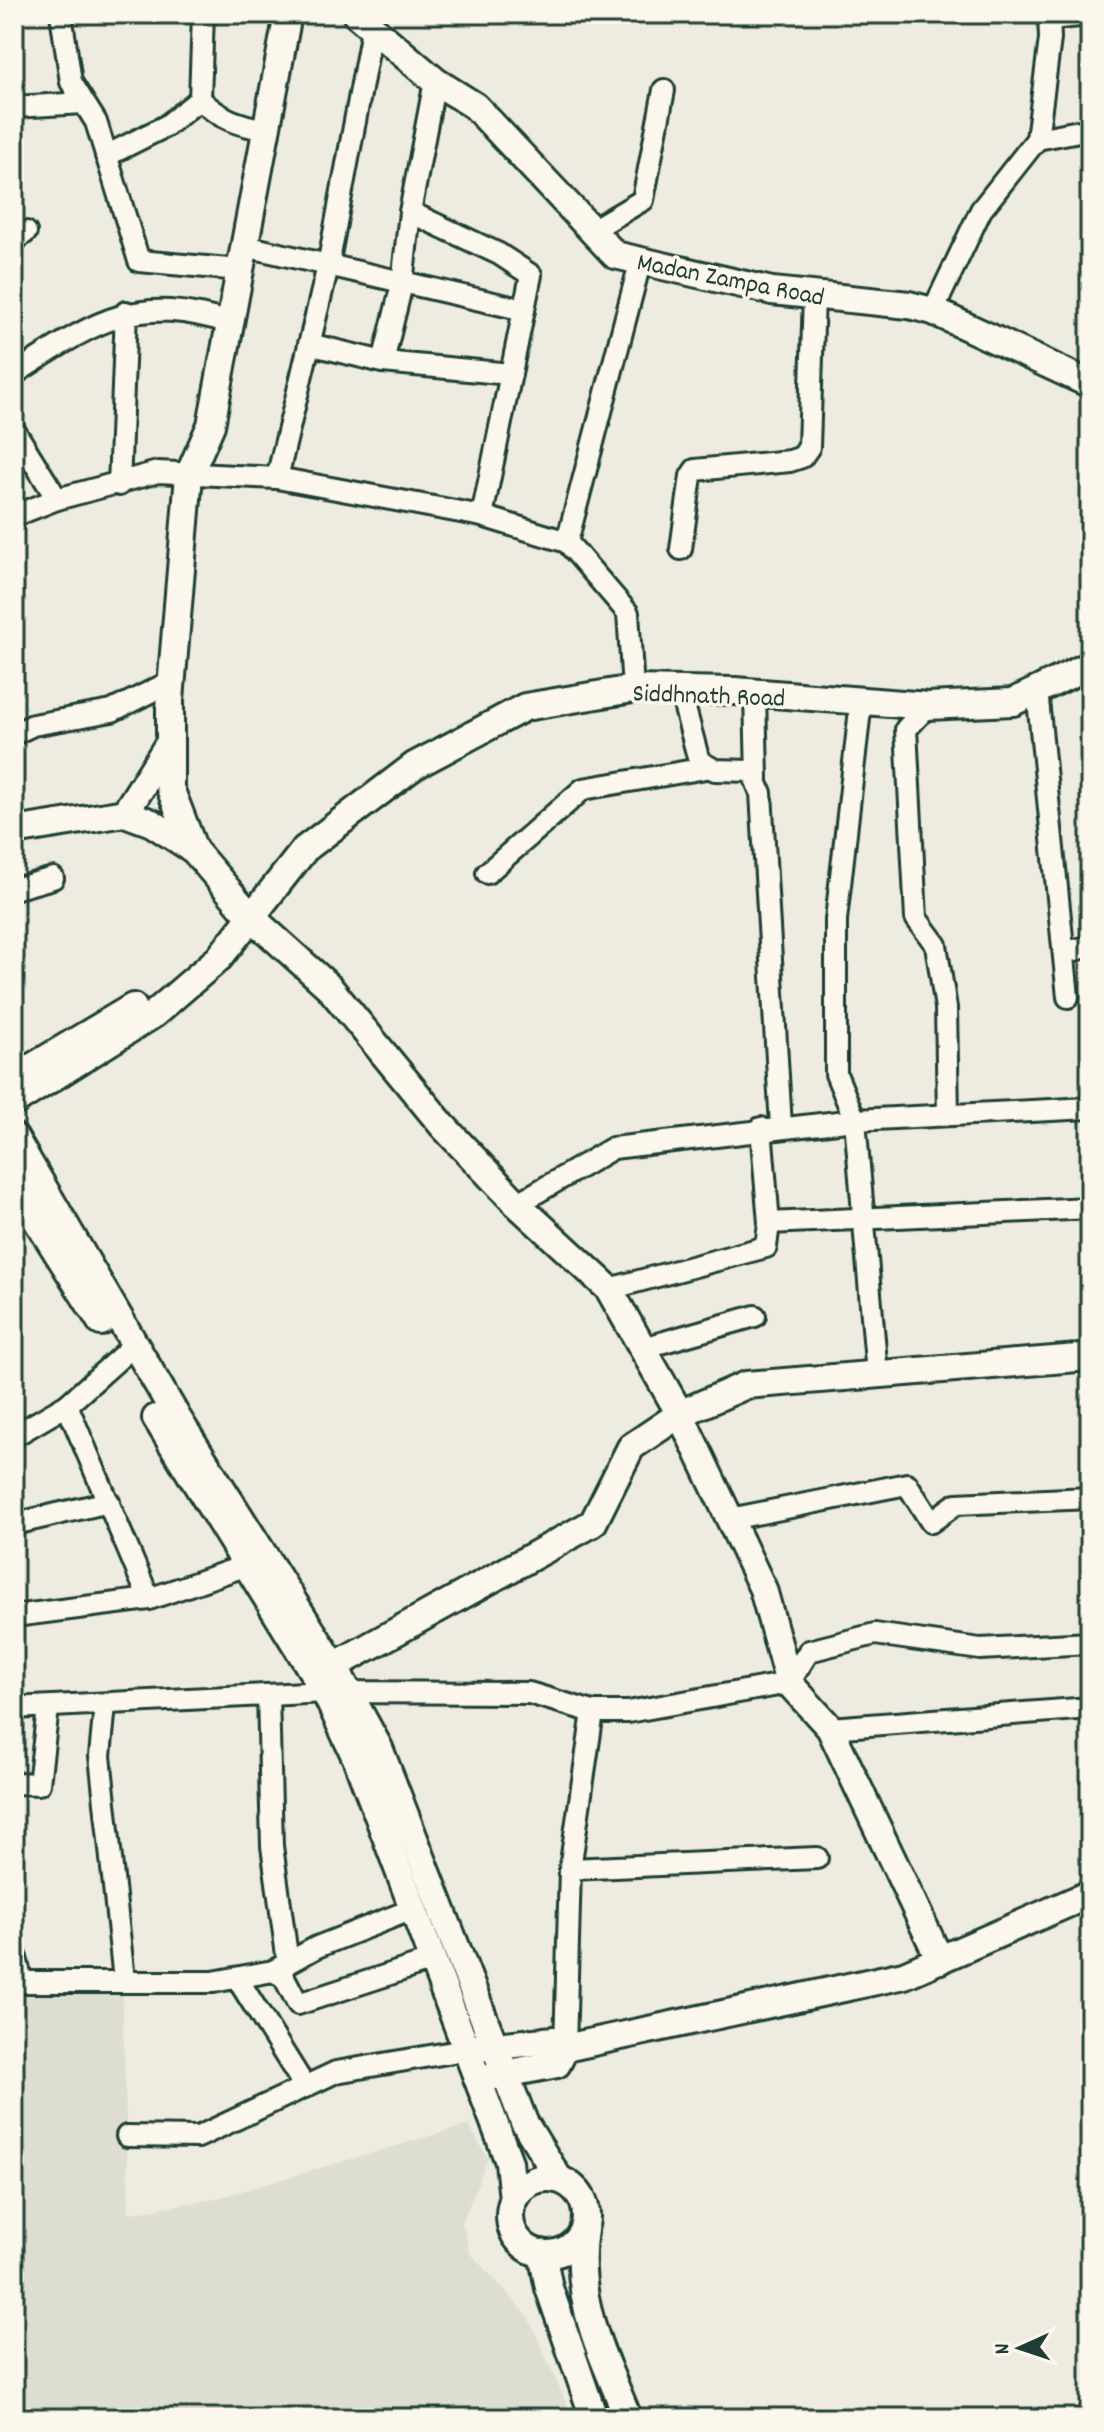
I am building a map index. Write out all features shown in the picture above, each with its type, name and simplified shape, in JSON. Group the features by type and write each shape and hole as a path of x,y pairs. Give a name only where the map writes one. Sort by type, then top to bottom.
{"street":[{"path":"61,14 71,82 96,122 139,261 242,258 328,266 524,310"},
{"path":"203,14 200,99 213,113 241,125 266,130"},
{"path":"194,850 170,788 172,681 189,475 211,425 288,14"},
{"path":"933,311 981,210 1037,139 1050,39 1049,16 1090,15"},
{"path":"277,478 328,266 370,19"},
{"name":"Madan Zampa Road","path":"370,19 435,81 475,106 615,255 772,291 909,305 933,311 1090,384"},
{"path":"383,362 402,284 410,212 435,81"},
{"path":"592,230 643,200 664,90"},
{"path":"106,156 166,126 200,99"},
{"path":"14,107 84,103"},
{"path":"1037,139 1090,129"},
{"path":"410,212 499,254 531,275 482,516"},
{"path":"567,542 640,263"},
{"path":"681,549 691,476 695,470 790,461 802,457 809,447 814,295"},
{"path":"14,374 69,339 126,312 190,310 230,323"},
{"path":"119,485 126,312"},
{"path":"309,344 383,362 511,374"},
{"path":"14,430 57,499"},
{"path":"14,516 57,499 119,485 158,472 277,478 482,516 567,542 628,613 633,689"},
{"name":"Siddhnath Road","path":"14,1102 154,1014 184,984 219,958 305,849 414,766 525,707 633,689 755,693 928,706 1013,702 1090,665"},
{"path":"14,734 33,725 112,711 172,681"},
{"path":"680,690 699,761 706,768"},
{"path":"1037,690 1068,997"},
{"path":"609,1289 766,1247 771,1127 755,693"},
{"path":"861,701 836,920 836,1074 855,1120 877,1374"},
{"path":"928,706 906,729 916,918 936,945 946,1008 948,1115"},
{"path":"125,813 170,740"},
{"path":"487,873 583,789 706,768 744,769 752,771 757,778"},
{"path":"14,831 125,813 152,823 194,850 251,917 329,987 443,1126 517,1204 609,1289 680,1414 763,1589 789,1683 830,1728 940,1960"},
{"path":"14,889 53,878"},
{"path":"1064,953 1090,946"},
{"name":"Siddhnath Road","path":"14,1078 142,1002 184,984"},
{"path":"517,1204 613,1148 771,1127 1090,1108"},
{"path":"14,1137 126,1350"},
{"path":"14,1184 126,1350 336,1692 379,1748 524,2122 559,2179"},
{"path":"769,1223 1090,1208"},
{"path":"643,1348 755,1316"},
{"path":"14,1436 67,1405 126,1350"},
{"path":"334,1666 593,1523 631,1447 680,1414 746,1385 1090,1357"},
{"path":"67,1405 149,1599"},
{"path":"730,1519 907,1484 931,1522 956,1504 1090,1498"},
{"path":"14,1524 109,1502"},
{"path":"14,1616 149,1599 255,1563"},
{"path":"255,1563 334,1666 336,1692 357,1760 430,1961 509,2162 513,2199"},
{"path":"14,1708 336,1692 529,1693 593,1712 628,1712 789,1683 809,1651 875,1634 980,1649 1090,1643"},
{"path":"268,1695 272,1846 280,1967 298,2004 430,1961"},
{"path":"105,1705 100,1756 124,1980"},
{"path":"14,1783 39,1784 48,1708"},
{"path":"830,1728 1090,1708"},
{"path":"475,2080 557,2064 565,2048 570,1869 593,1712"},
{"path":"570,1869 817,1858"},
{"path":"127,2136 198,2137 336,2072 493,2046 554,2040 565,2048 904,1975 1090,1894"},
{"path":"14,1950 18,1982 213,1982 280,1967 317,1947 413,1909"},
{"path":"237,1978 305,2087"},
{"path":"585,2221 575,2242 554,2253 542,2253 531,2250 514,2234 510,2211 519,2190 537,2179 559,2179 569,2184 582,2200 585,2221 579,2256 585,2310 628,2418"},
{"path":"542,2253 549,2288 594,2418"}],"shaded area":[{"path":"122,1990 129,2213 214,2199 468,2125 488,2158 462,2223 470,2253 527,2315 573,2418 14,2418 14,1992"}]}
